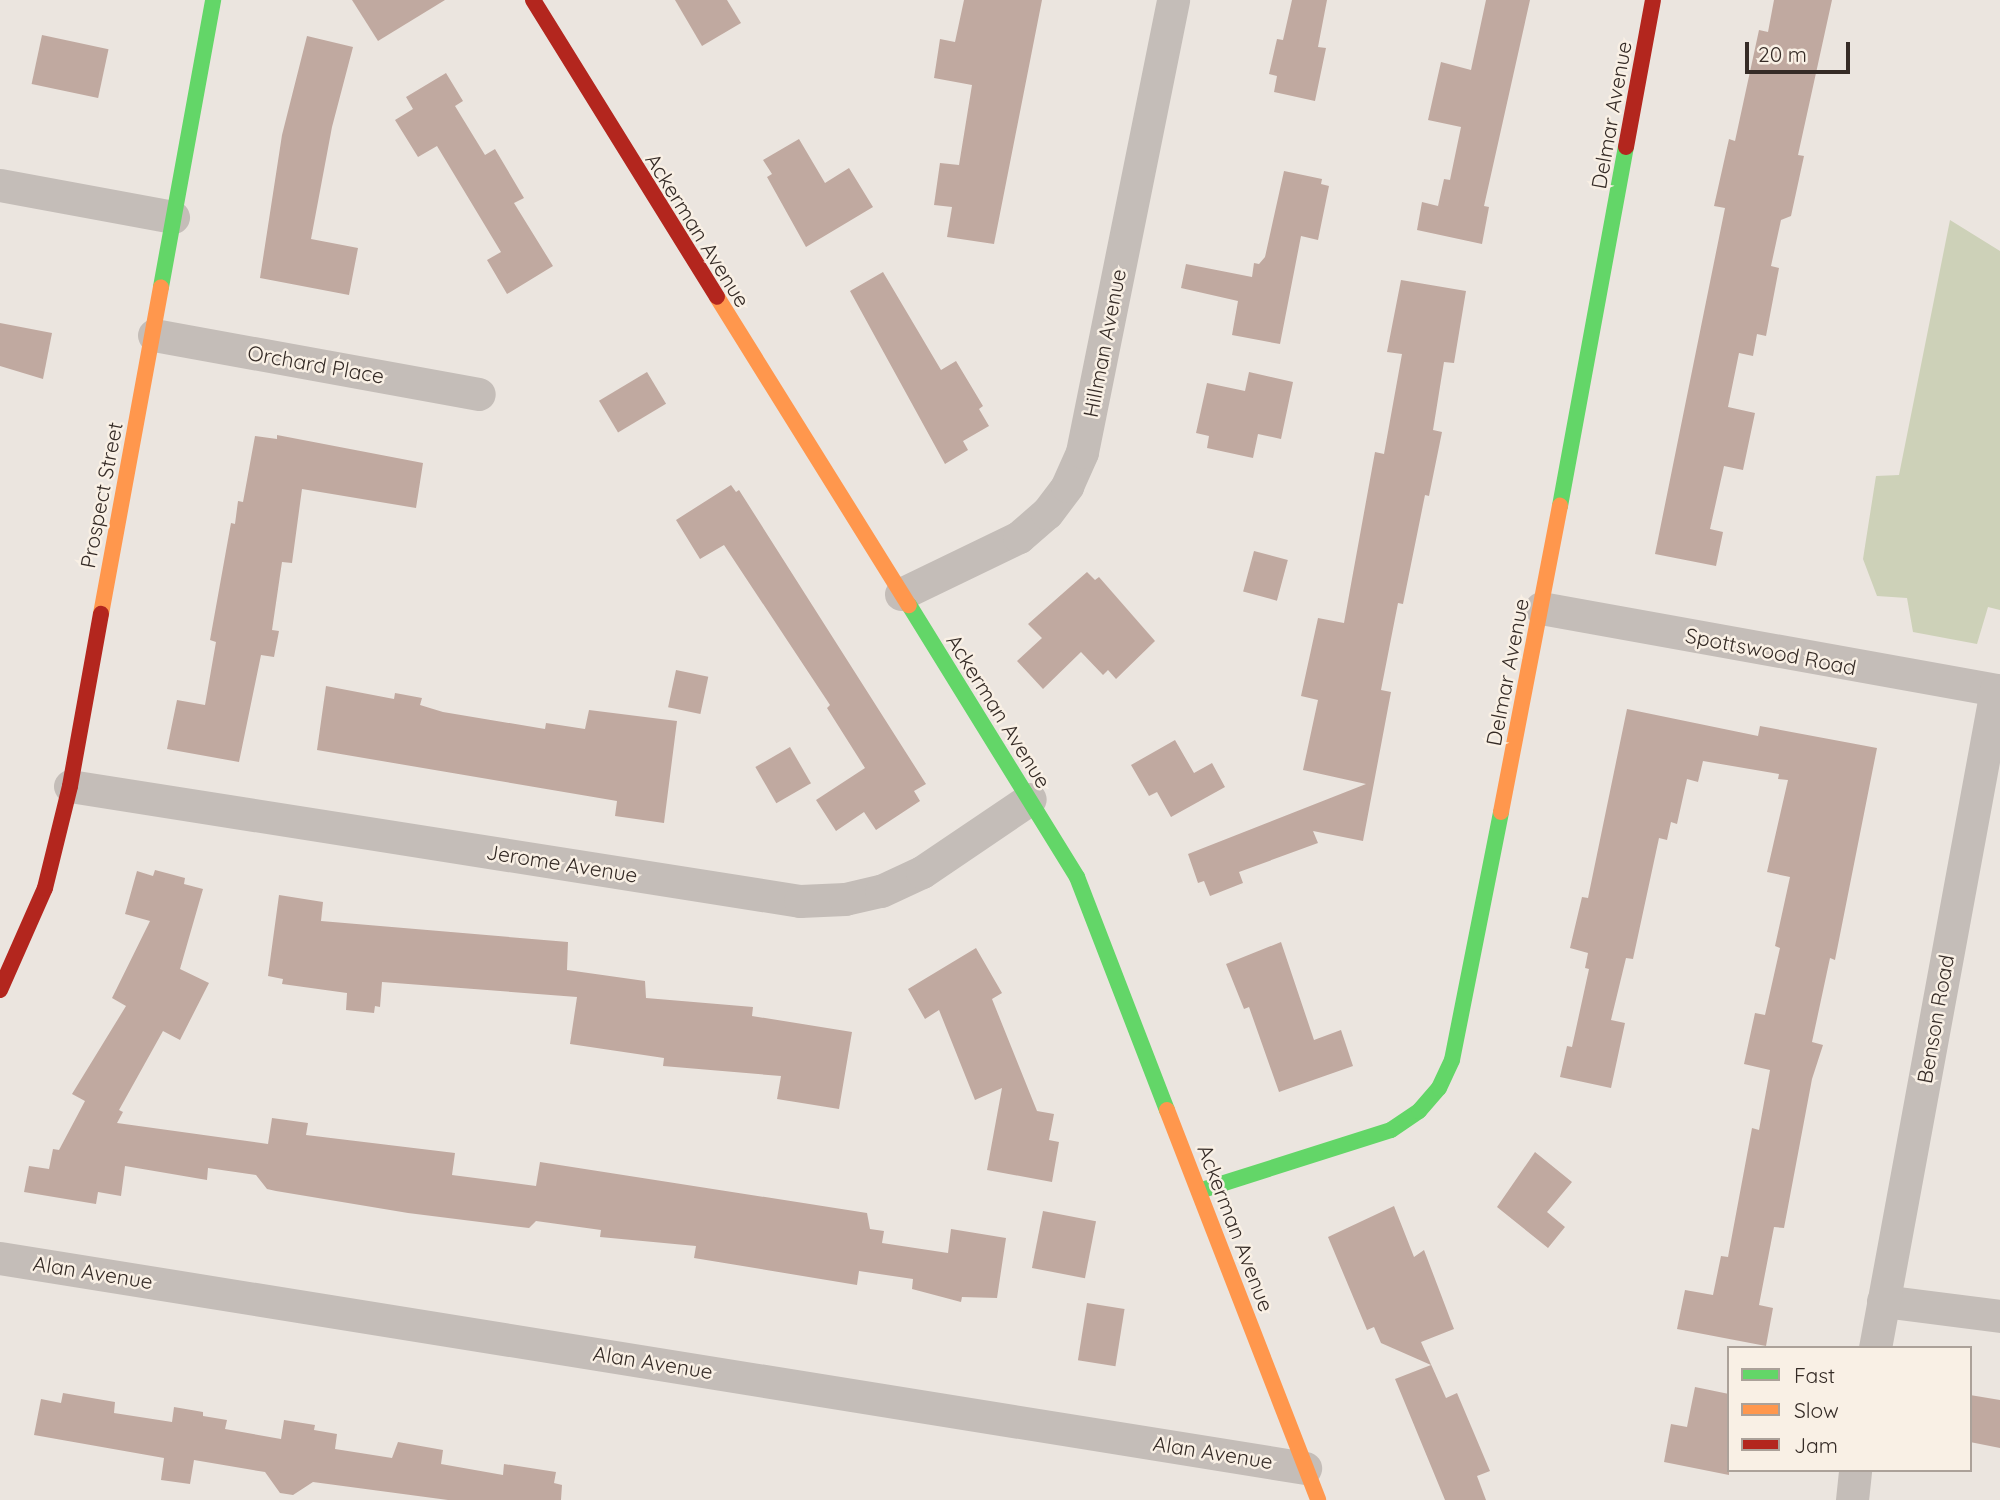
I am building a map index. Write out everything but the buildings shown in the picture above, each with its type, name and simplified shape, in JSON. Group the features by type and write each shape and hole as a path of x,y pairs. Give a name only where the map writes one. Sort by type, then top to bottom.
{"street":[{"name":"Prospect Street","path":"0,990 45,888 70,786 213,0"},
{"name":"Ackerman Avenue","path":"533,0 1077,877 1318,1500"},
{"name":"Hillman Avenue","path":"901,594 1019,537 1047,513 1067,486 1082,453 1172,0"},
{"name":"Delmar Avenue","path":"1199,1191 1391,1130 1419,1111 1439,1087 1452,1060 1541,608 1653,0"},
{"path":"0,185 173,217"},
{"name":"Orchard Place","path":"153,335 479,394"},
{"name":"Spottswood Road","path":"1541,608 1998,691"},
{"name":"Benson Road","path":"1875,1346 1998,691"},
{"name":"Jerome Avenue","path":"70,786 800,901 845,900 881,891 922,872 1030,799"},
{"name":"Alan Avenue","path":"0,1258 1305,1468"},
{"path":"1883,1301 2000,1316"},
{"path":"1852,1500 1855,1472"}],"green space":[{"path":"1950,220 2000,251 2000,610 1988,607 1977,644 1913,632 1907,598 1877,596 1863,559 1876,476 1899,475"}],"traffic: fast":[{"path":"161,287 213,0"},
{"path":"1560,506 1626,147"},
{"path":"909,605 1077,877 1167,1110"},
{"path":"1199,1191 1391,1130 1419,1111 1439,1088 1452,1060 1501,812"}],"traffic: slow":[{"path":"101,614 161,287"},
{"path":"717,297 909,605"},
{"path":"1501,812 1560,506"},
{"path":"1167,1110 1318,1500"}],"traffic: jam":[{"path":"533,0 717,297"},
{"path":"1626,147 1653,0"},
{"path":"0,990 45,888 70,786 101,614"}]}
